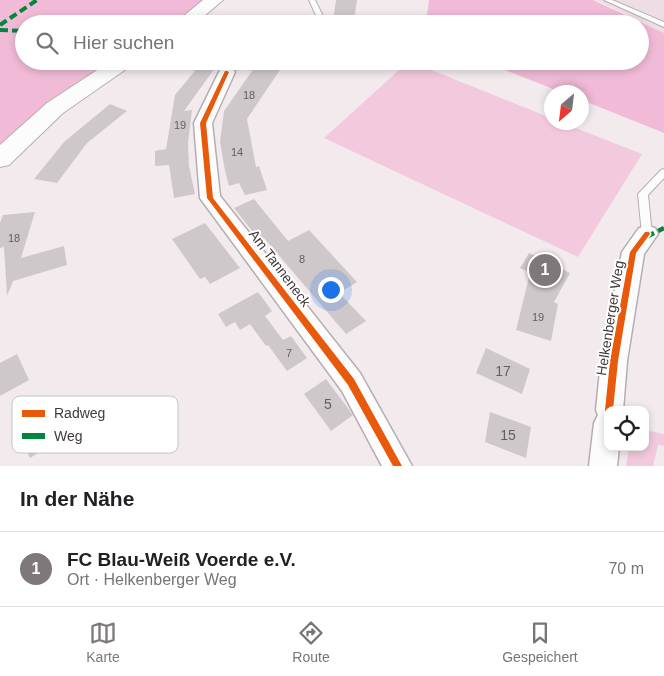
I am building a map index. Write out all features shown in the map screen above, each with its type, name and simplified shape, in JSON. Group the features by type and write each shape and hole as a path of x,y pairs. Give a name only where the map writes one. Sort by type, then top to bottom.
{"main road":[{"path":"195,15 214,0"},
{"path":"0,159 55,108 112,70"}],"street":[{"name":"Am Tanneneck","path":"227,72 203,123 210,198 351,382 398,466"},
{"name":"Helkenberger Weg","path":"609,406 614,361 633,252 647,234"},
{"path":"603,466 605,451"}],"lane":[{"path":"312,0 320,15"},
{"path":"607,0 640,15"},
{"path":"649,19 664,26"},
{"path":"647,234 643,194 664,172"}],"shaded area":[{"path":"0,0 206,0 188,15 15,15 15,70 109,70 0,147"},
{"path":"429,0 593,0 625,15 427,15"},
{"path":"597,0 664,0 664,33 649,26 649,15 627,15"},
{"path":"649,26 664,33 664,133 589,103 589,85 544,85 505,70 649,70"},
{"path":"399,70 431,70 544,115 544,130 581,130 642,154 578,257 324,138"},
{"path":"649,431 664,434 664,446 658,445 653,466 626,466 628,451 649,451"}],"building":[{"path":"336,0 357,0 355,15 334,15"},
{"path":"196,70 214,70 184,111 192,110 188,143 189,166 195,194 174,198 169,165 155,166 155,151 166,149 175,95"},
{"path":"253,70 280,70 247,119 256,167 259,166 267,190 245,195 239,183 229,186 220,142 224,111"},
{"path":"110,104 127,111 87,143 57,183 34,179 64,142"},
{"path":"254,199 288,241 309,230 357,282 339,293 366,321 346,334 264,238 260,241 234,208"},
{"path":"35,212 21,258 64,246 67,265 13,281 7,296 4,247 0,248 0,223 3,215"},
{"path":"205,223 240,268 210,284 205,277 200,279 172,239"},
{"path":"529,253 570,273 554,302 558,304 551,341 516,330 530,273 520,268"},
{"path":"258,292 272,311 265,316 283,340 291,336 307,358 287,371 250,324 240,330 235,322 226,327 218,314"},
{"path":"486,348 530,369 522,394 476,373"},
{"path":"17,354 29,380 0,396 0,363"},
{"path":"326,379 353,415 331,431 304,394"},
{"path":"490,412 531,427 526,458 485,442"},
{"path":"27,453 38,453 30,458"}],"marked path":[{"path":"0,25 37,0"},
{"path":"0,30 15,31"},
{"path":"646,237 664,228"}],"cycle path":[{"path":"227,72 203,123 210,198 351,382 398,466"},
{"path":"609,406 614,361 633,252 647,234"}],"place":[{"name":"FC Blau-Weiß Voerde e.V.","path":"545,270"}]}
